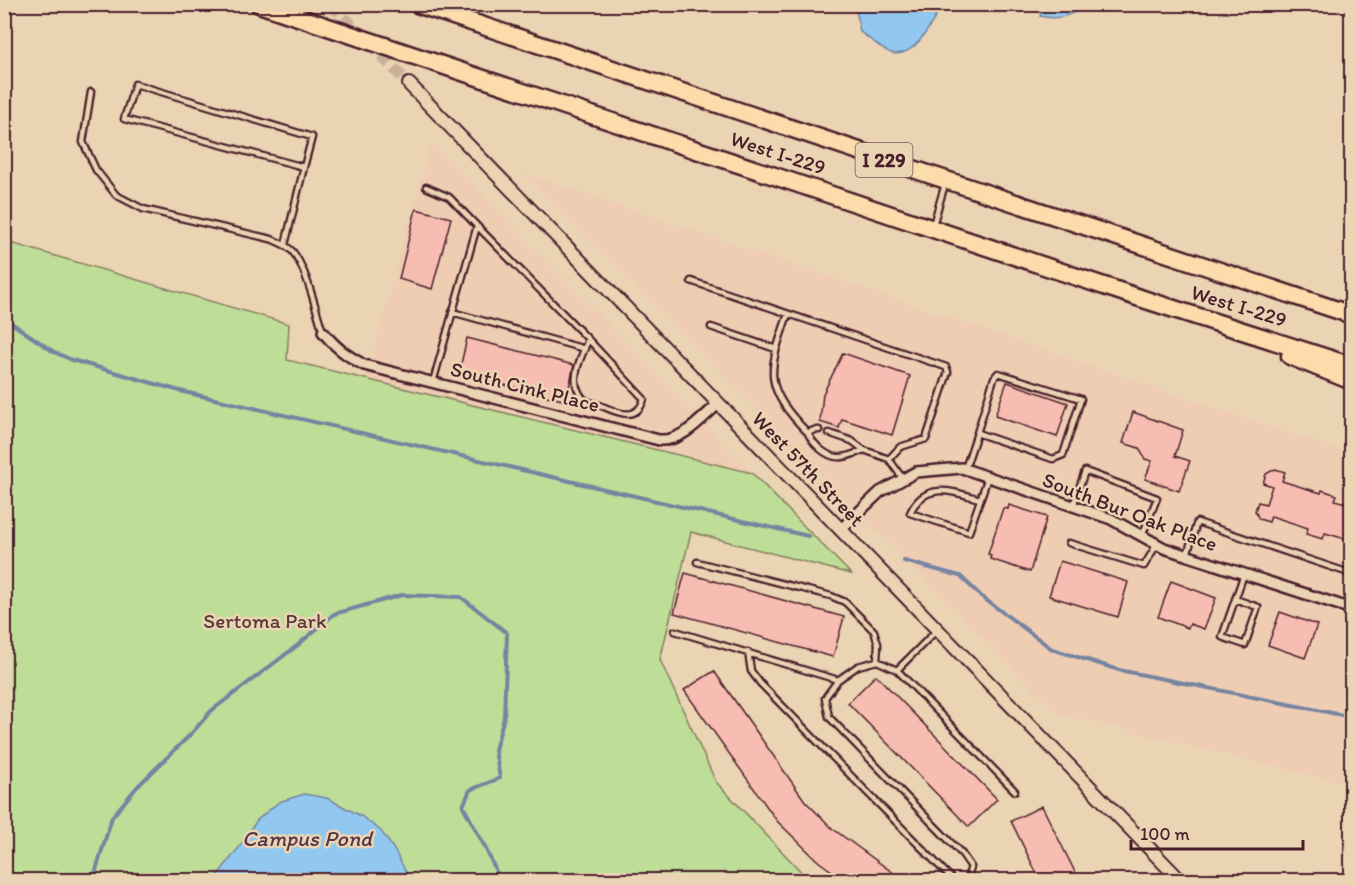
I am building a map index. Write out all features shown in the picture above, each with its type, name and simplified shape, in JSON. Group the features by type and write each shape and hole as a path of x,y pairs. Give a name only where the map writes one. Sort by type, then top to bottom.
{"highway":[{"name":"West I-229","path":"259,4 1146,300 1352,366"},
{"name":"West I-229","path":"417,4 1297,297 1352,313"},
{"path":"1146,300 1352,381"}],"main road":[{"name":"West 57th Street","path":"409,84 1180,880"}],"street":[{"name":"South Cink Place","path":"323,332 346,356 364,365 660,440 674,439 718,404"},
{"name":"South Bur Oak Place","path":"840,530 880,492 916,472 964,469 1110,519 1164,548 1352,609"}],"lane":[{"path":"285,245 312,137 135,84 124,120 304,167"},
{"path":"92,92 83,142 96,170 116,195 143,209 285,245 301,264 323,332"},
{"path":"932,228 946,181"},
{"path":"426,187 449,197 588,339 644,399 641,407 635,412 629,414 614,411 584,399 576,385 576,373 588,339"},
{"path":"433,382 477,226"},
{"path":"691,281 946,367 948,372 926,439 900,447 889,459"},
{"path":"452,312 585,349"},
{"path":"788,314 772,368 776,393 816,446 826,454 837,458 864,450"},
{"path":"711,327 776,349"},
{"path":"964,469 994,378 998,374 1081,399 1062,456 1053,459 977,433"},
{"path":"808,433 819,430"},
{"path":"829,433 852,441 864,450 889,459 903,479"},
{"path":"1073,506 1085,471 1157,498 1142,536"},
{"path":"980,500 949,490 940,490 921,498 910,513 969,531 980,500 988,477"},
{"path":"1186,555 1197,522 1352,574"},
{"path":"1069,543 1144,566 1157,544"},
{"path":"697,562 831,596 845,602 874,631 878,644 878,661"},
{"path":"1235,599 1258,607 1245,645 1222,637 1235,599 1244,574"},
{"path":"897,670 937,630"},
{"path":"675,631 838,680"},
{"path":"748,652 751,670 760,683 953,880"},
{"path":"964,880 971,867 962,854 829,717 825,698 838,680 858,666 878,661 897,670 1015,791"}],"shaded area":[{"path":"431,142 628,344 752,473 366,379"},
{"path":"523,173 1351,454 1351,785 1057,713"}],"green space":[{"name":"Sertoma Park","path":"4,241 289,324 287,360 752,473 851,574 691,532 660,660 716,782 809,880 5,880"}],"water":[{"path":"855,4 942,5 922,38 908,51 900,54 887,51 860,32"},
{"path":"1044,4 1087,5 1076,12 1053,18 1040,16"},
{"name":"Campus Pond","path":"304,794 327,798 361,816 381,831 393,848 408,880 214,880 257,820 279,802"}],"building":[{"path":"416,209 451,218 432,289 399,279"},
{"path":"467,338 574,365 566,401 459,373"},
{"path":"843,353 910,376 892,435 842,419 839,428 820,422 823,394"},
{"path":"1007,382 1068,403 1057,437 995,416"},
{"path":"1133,412 1183,430 1175,456 1190,461 1179,491 1145,479 1152,461 1145,459 1139,448 1123,443"},
{"path":"1275,469 1285,472 1282,481 1321,493 1322,490 1337,495 1335,500 1352,505 1352,541 1325,533 1323,539 1306,534 1308,528 1271,516 1269,522 1259,519 1255,511 1258,502 1266,504 1272,486 1263,483 1266,474"},
{"path":"1009,505 1047,517 1030,572 990,559 991,555 988,554 1003,508 1008,509"},
{"path":"1060,561 1128,582 1118,617 1049,596"},
{"path":"685,573 844,617 833,657 674,613"},
{"path":"1171,581 1216,598 1204,629 1190,624 1188,628 1158,617"},
{"path":"1280,612 1317,625 1305,658 1268,645"},
{"path":"714,671 805,801 833,829 903,880 844,880 818,861 777,821 684,690"},
{"path":"876,675 997,799 969,827 848,703"},
{"path":"1042,806 1079,880 1040,880 1011,821"}],"waterway":[{"path":"4,318 54,352 72,360 180,391 808,536"},
{"path":"904,561 960,576 982,597 1052,649 1119,670 1352,717"},
{"path":"93,880 112,817 137,787 211,711 298,645 334,614 402,595 461,597 507,633 504,717 495,750 500,778 470,790 463,806 500,880"}],"tunnel":[{"path":"331,4 409,84"}]}
